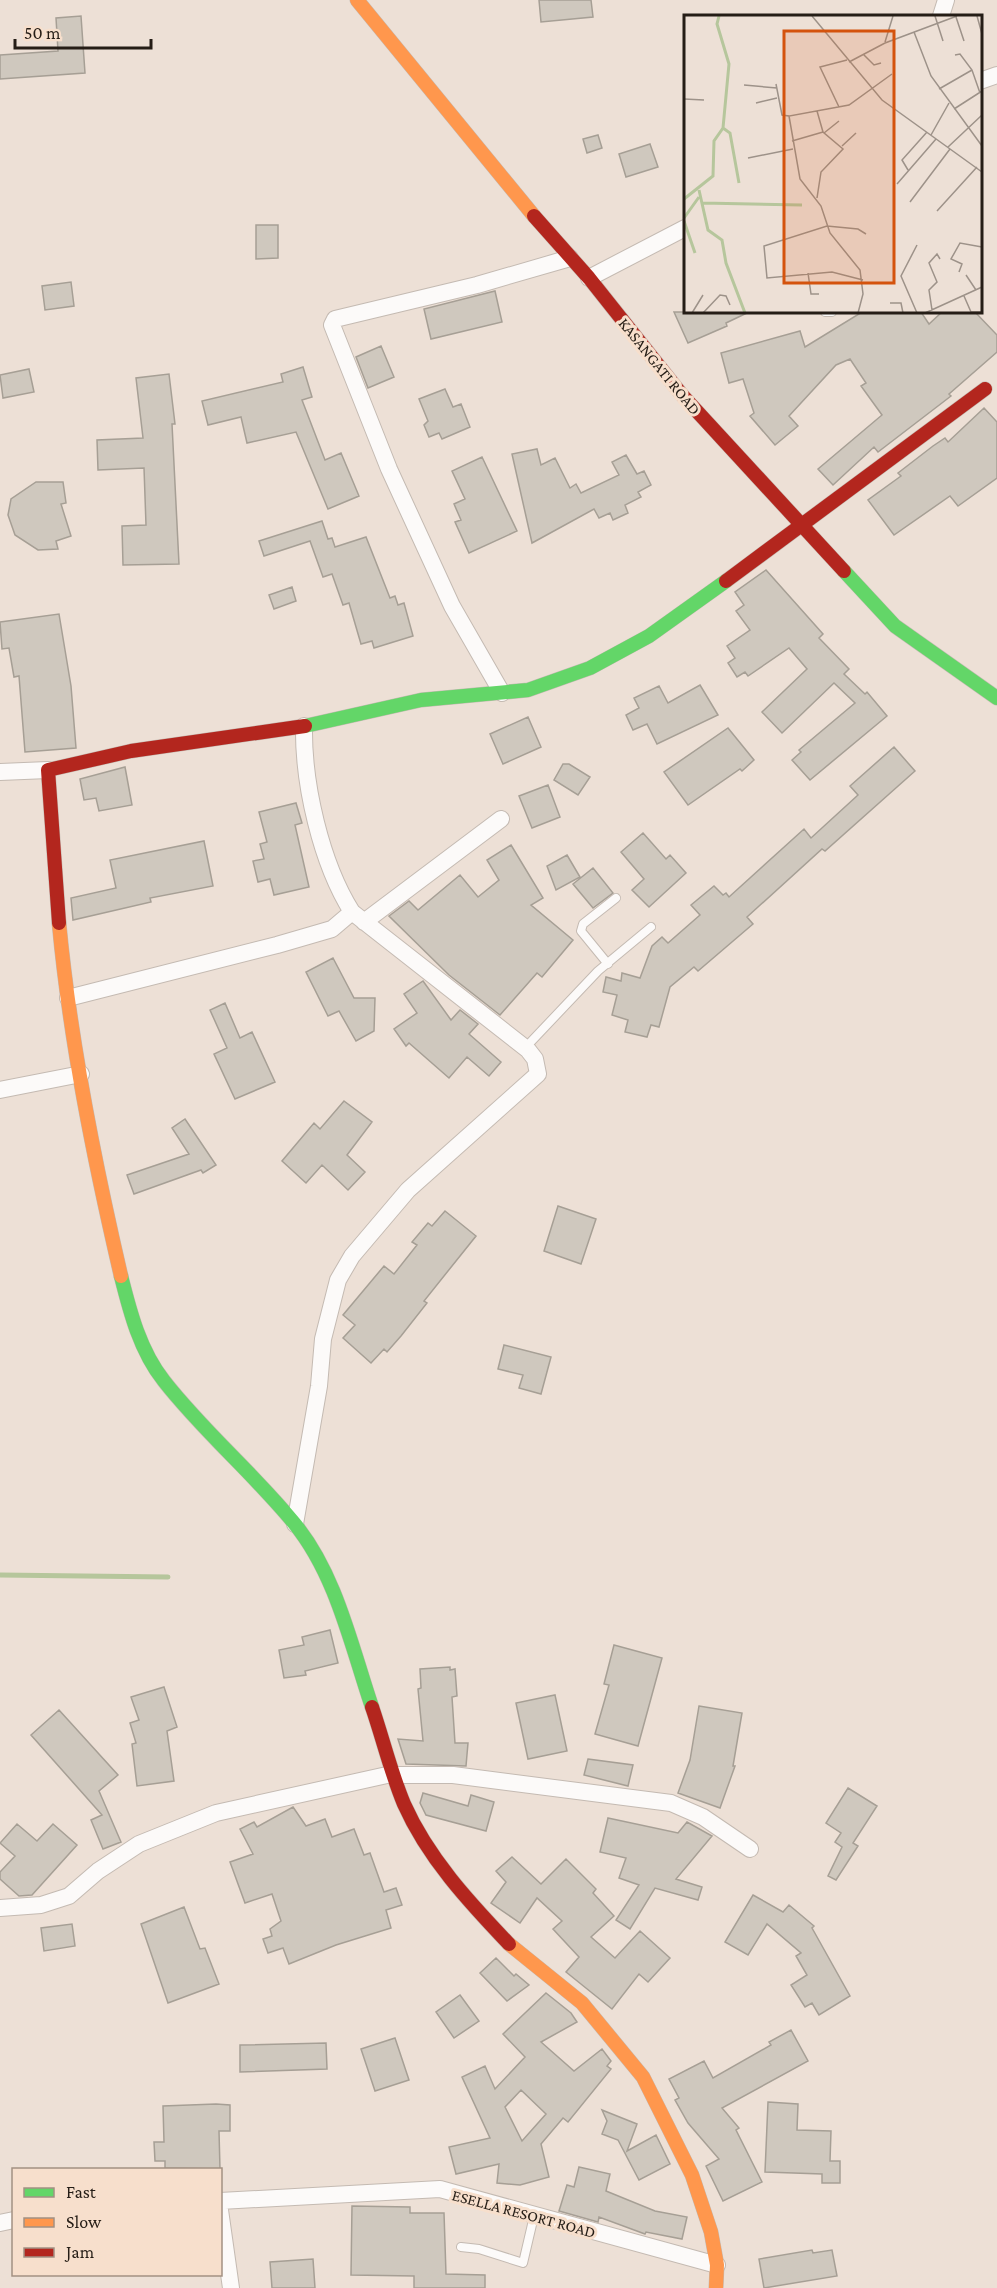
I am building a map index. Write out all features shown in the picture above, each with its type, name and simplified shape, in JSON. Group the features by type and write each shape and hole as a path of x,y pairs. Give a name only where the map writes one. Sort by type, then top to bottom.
{"street":[{"name":"KASANGATI ROAD","path":"357,0 589,278 682,395 895,626 997,698"},
{"path":"941,15 946,0"},
{"path":"982,81 997,75"},
{"path":"589,278 684,229"},
{"path":"502,693 452,606 389,469 332,325 334,319 361,310 477,285 570,258"},
{"path":"0,772 48,770 131,751 304,726 421,700 528,690 590,668 639,641 804,526 986,389"},
{"path":"295,1524 319,1386 323,1339 338,1280 352,1256 408,1190 534,1080 537,1074 535,1059 525,1048 358,917 340,893 307,781 304,726"},
{"path":"48,770 59,926 81,1074 103,1199 129,1310 152,1365 232,1458 295,1524 332,1586 404,1803 422,1837 447,1874 519,1954 582,2003 643,2077 692,2175 711,2232 717,2265 716,2288"},
{"path":"68,998 332,929 358,917 501,819"},
{"path":"0,1090 81,1074"},
{"path":"0,1908 41,1905 69,1896 98,1871 139,1844 216,1813 395,1774 453,1775 671,1803 703,1817 750,1849"},
{"name":"ESELLA RESORT ROAD","path":"222,2201 440,2189 717,2265"},
{"path":"222,2224 231,2288"}],"lane":[{"path":"608,964 581,931 583,924 616,898"},
{"path":"525,1048 608,964 651,927"},
{"path":"461,2247 479,2249 523,2263 534,2216"}],"building":[{"path":"539,0 591,0 593,17 541,22"},
{"path":"81,16 85,73 0,79 0,55 58,51 56,18"},
{"path":"598,135 602,148 587,153 583,139"},
{"path":"650,144 658,167 626,177 619,154"},
{"path":"256,225 278,225 278,258 256,259"},
{"path":"71,282 74,306 45,310 42,286"},
{"path":"495,291 502,322 431,339 424,309"},
{"path":"674,312 745,314 726,323 727,326 688,343"},
{"path":"859,314 922,314 929,324 940,314 977,314 997,335 997,352 949,394 951,396 878,452 874,447 833,485 818,469 882,415 861,386 866,383 850,359 836,365 789,416 798,426 775,445 750,416 754,413 743,379 729,383 721,353 800,331 805,347"},
{"path":"381,346 394,377 368,388 356,357"},
{"path":"303,367 312,397 302,400 325,460 341,453 359,496 328,509 296,432 247,443 241,417 208,425 202,401 283,382 281,374"},
{"path":"29,369 34,392 3,398 0,375"},
{"path":"169,374 175,424 172,424 179,564 123,565 122,526 146,525 144,468 98,470 97,440 143,438 136,378"},
{"path":"445,389 453,407 461,404 470,427 442,439 439,433 429,437 424,425 428,421 419,399"},
{"path":"984,408 997,422 997,478 958,506 950,496 894,535 868,500 901,476 898,473 933,446 945,438 948,442"},
{"path":"537,449 541,465 555,458 570,488 576,484 581,493 619,475 612,462 626,455 637,474 644,471 651,485 638,492 641,497 625,505 628,513 613,520 610,513 599,518 594,509 532,543 512,454"},
{"path":"482,457 517,531 469,553 455,522 461,520 454,504 465,499 452,471"},
{"path":"36,482 63,482 66,503 61,504 71,536 56,541 58,549 38,550 15,535 8,515 11,499"},
{"path":"322,521 328,539 332,538 335,547 366,537 390,598 395,596 398,605 404,603 413,636 374,648 372,641 361,644 349,603 343,605 332,574 323,577 310,541 264,556 259,541"},
{"path":"766,570 823,634 819,638 849,669 844,674 865,694 867,692 887,716 810,780 792,760 801,752 799,750 855,703 834,683 782,733 762,712 807,669 789,648 748,676 745,672 737,677 728,663 735,658 727,646 750,630 736,611 744,605 735,592"},
{"path":"292,587 296,601 274,609 269,595"},
{"path":"59,614 71,686 76,748 25,752 19,676 14,677 9,648 2,649 0,622"},
{"path":"700,685 718,715 657,744 647,724 633,730 626,715 639,708 634,698 659,686 668,703"},
{"path":"528,717 541,747 503,764 490,734"},
{"path":"728,728 754,760 742,771 740,769 688,805 664,772"},
{"path":"894,747 915,771 825,851 822,849 747,917 753,924 698,971 694,967 670,987 659,1027 651,1025 647,1037 625,1032 628,1020 612,1015 617,995 603,992 606,977 621,981 622,973 640,978 652,946 662,937 668,943 700,915 691,905 714,886 723,895 726,893 729,897 804,829 811,838 858,795 850,786"},
{"path":"563,764 569,764 590,777 578,795 554,780"},
{"path":"125,767 132,805 99,811 96,798 84,800 80,779"},
{"path":"548,785 560,817 532,828 519,796"},
{"path":"296,803 302,823 295,825 309,887 274,895 270,879 258,882 253,861 264,859 260,844 267,842 259,812"},
{"path":"643,833 666,859 670,855 686,873 649,907 632,890 644,879 621,852"},
{"path":"204,841 213,886 150,898 151,902 73,920 71,898 116,888 110,860"},
{"path":"511,845 543,898 531,905 573,940 542,977 537,973 500,1015 449,975 389,916 409,901 418,910 460,875 478,897 499,880 487,860"},
{"path":"567,855 580,877 556,890 547,866"},
{"path":"593,868 613,893 593,908 573,884"},
{"path":"333,958 354,998 375,998 374,1031 356,1041 339,1011 328,1016 306,972"},
{"path":"423,981 451,1020 460,1010 478,1024 469,1034 501,1062 489,1076 467,1057 449,1078 409,1043 406,1046 394,1029 417,1013 404,994"},
{"path":"225,1003 240,1038 252,1032 275,1082 235,1099 214,1054 227,1048 210,1010"},
{"path":"344,1101 372,1122 347,1155 365,1172 348,1190 322,1165 306,1183 282,1161 314,1123 320,1129"},
{"path":"185,1119 216,1165 203,1173 201,1170 134,1194 127,1175 189,1154 172,1128"},
{"path":"558,1206 596,1219 581,1264 544,1251"},
{"path":"445,1211 476,1236 424,1301 427,1303 401,1336 387,1352 384,1349 371,1363 343,1338 355,1325 343,1315 384,1266 394,1274 417,1245 412,1242 428,1223 432,1226"},
{"path":"504,1345 551,1357 541,1394 519,1388 523,1375 498,1369"},
{"path":"330,1630 338,1663 305,1671 306,1675 284,1678 279,1650 304,1645 302,1637"},
{"path":"614,1645 662,1658 638,1746 595,1734 609,1685 604,1684"},
{"path":"450,1667 450,1670 455,1669 457,1696 452,1697 455,1743 468,1743 466,1766 406,1764 398,1739 423,1741 418,1689 421,1688 420,1669"},
{"path":"164,1687 177,1727 167,1731 174,1781 137,1786 132,1744 136,1743 130,1723 139,1720 131,1697"},
{"path":"555,1695 567,1751 528,1759 516,1703"},
{"path":"699,1706 742,1713 733,1766 735,1766 720,1808 678,1793 690,1760"},
{"path":"59,1710 118,1775 99,1791 121,1842 103,1849 91,1820 102,1815 31,1735"},
{"path":"588,1759 633,1765 628,1786 584,1775"},
{"path":"848,1788 877,1806 853,1843 858,1846 836,1880 828,1876 842,1847 835,1842 841,1833 826,1823"},
{"path":"423,1793 468,1806 471,1795 494,1802 486,1831 426,1815 420,1803"},
{"path":"293,1807 306,1826 325,1819 332,1837 354,1829 364,1855 370,1853 384,1892 396,1888 402,1905 386,1910 391,1928 336,1945 289,1964 283,1948 268,1953 263,1939 272,1936 270,1929 281,1921 272,1894 245,1903 230,1862 253,1854 240,1829 254,1822 257,1827"},
{"path":"608,1818 678,1833 687,1822 712,1836 676,1879 702,1887 698,1900 655,1888 630,1929 616,1920 639,1885 619,1878 626,1858 600,1852"},
{"path":"17,1824 37,1841 53,1824 77,1845 32,1895 19,1896 0,1879 0,1872 15,1856 0,1843"},
{"path":"512,1857 541,1884 566,1859 596,1889 593,1893 614,1916 591,1937 615,1958 640,1931 670,1958 648,1982 639,1974 612,2009 566,1972 579,1957 553,1929 562,1921 537,1898 520,1923 491,1903 506,1882 496,1871"},
{"path":"753,1895 783,1912 789,1905 814,1926 812,1928 850,1996 819,2015 812,2003 805,2007 791,1985 807,1975 796,1956 801,1953 767,1924 748,1955 725,1942"},
{"path":"184,1907 200,1949 205,1948 219,1984 168,2003 141,1924"},
{"path":"72,1924 75,1946 44,1951 41,1928"},
{"path":"496,1958 514,1976 516,1974 529,1985 507,2001 480,1973"},
{"path":"546,1993 571,2013 577,2022 541,2042 574,2071 602,2049 611,2061 607,2066 611,2069 568,2122 563,2118 541,2144 549,2177 520,2185 497,2183 499,2164 456,2174 449,2147 490,2138 462,2077 485,2066 495,2089 525,2057 503,2034","holes":["521,2090 546,2114 522,2141 505,2107"]},
{"path":"460,1995 479,2021 454,2038 436,2012"},
{"path":"791,2030 808,2061 722,2108 739,2128 736,2130 762,2182 723,2201 706,2166 719,2159 688,2123 675,2100 679,2098 669,2079 704,2061 713,2078 771,2045 769,2042"},
{"path":"395,2038 409,2080 375,2091 361,2049"},
{"path":"326,2043 327,2069 240,2072 240,2045"},
{"path":"768,2102 798,2104 797,2130 831,2131 830,2161 840,2161 840,2183 822,2183 822,2174 765,2172"},
{"path":"230,2105 230,2131 219,2131 220,2168 165,2168 165,2161 155,2161 154,2142 164,2142 163,2106"},
{"path":"602,2110 637,2124 627,2151 656,2135 670,2164 639,2180 618,2140 602,2134 607,2121"},
{"path":"579,2167 610,2174 606,2191 655,2211 687,2217 682,2239 646,2232 645,2234 599,2217 598,2222 559,2211 567,2185 574,2187"},
{"path":"352,2206 410,2207 410,2213 444,2213 446,2274 485,2275 485,2288 414,2288 414,2276 351,2275"},
{"path":"812,2250 813,2253 832,2250 837,2276 764,2288 759,2259"},
{"path":"313,2259 315,2288 272,2288 270,2262"}],"waterway":[{"path":"0,1575 168,1577"}],"traffic: fast":[{"path":"844,571 895,626 997,698"},
{"path":"305,726 421,700 528,690 590,668 649,636 726,581"},
{"path":"121,1276 142,1344 164,1381 262,1487 309,1543 332,1587 372,1707"}],"traffic: slow":[{"path":"357,0 534,216"},
{"path":"59,923 84,1100 121,1276"},
{"path":"509,1944 582,2003 643,2077 692,2175 711,2232 717,2265 716,2288"}],"traffic: jam":[{"path":"534,216 589,278 682,395 844,571"},
{"path":"726,581 985,389"},
{"path":"59,923 48,770 131,751 305,726"},
{"path":"372,1707 399,1792 414,1824 450,1879 509,1944"}]}
